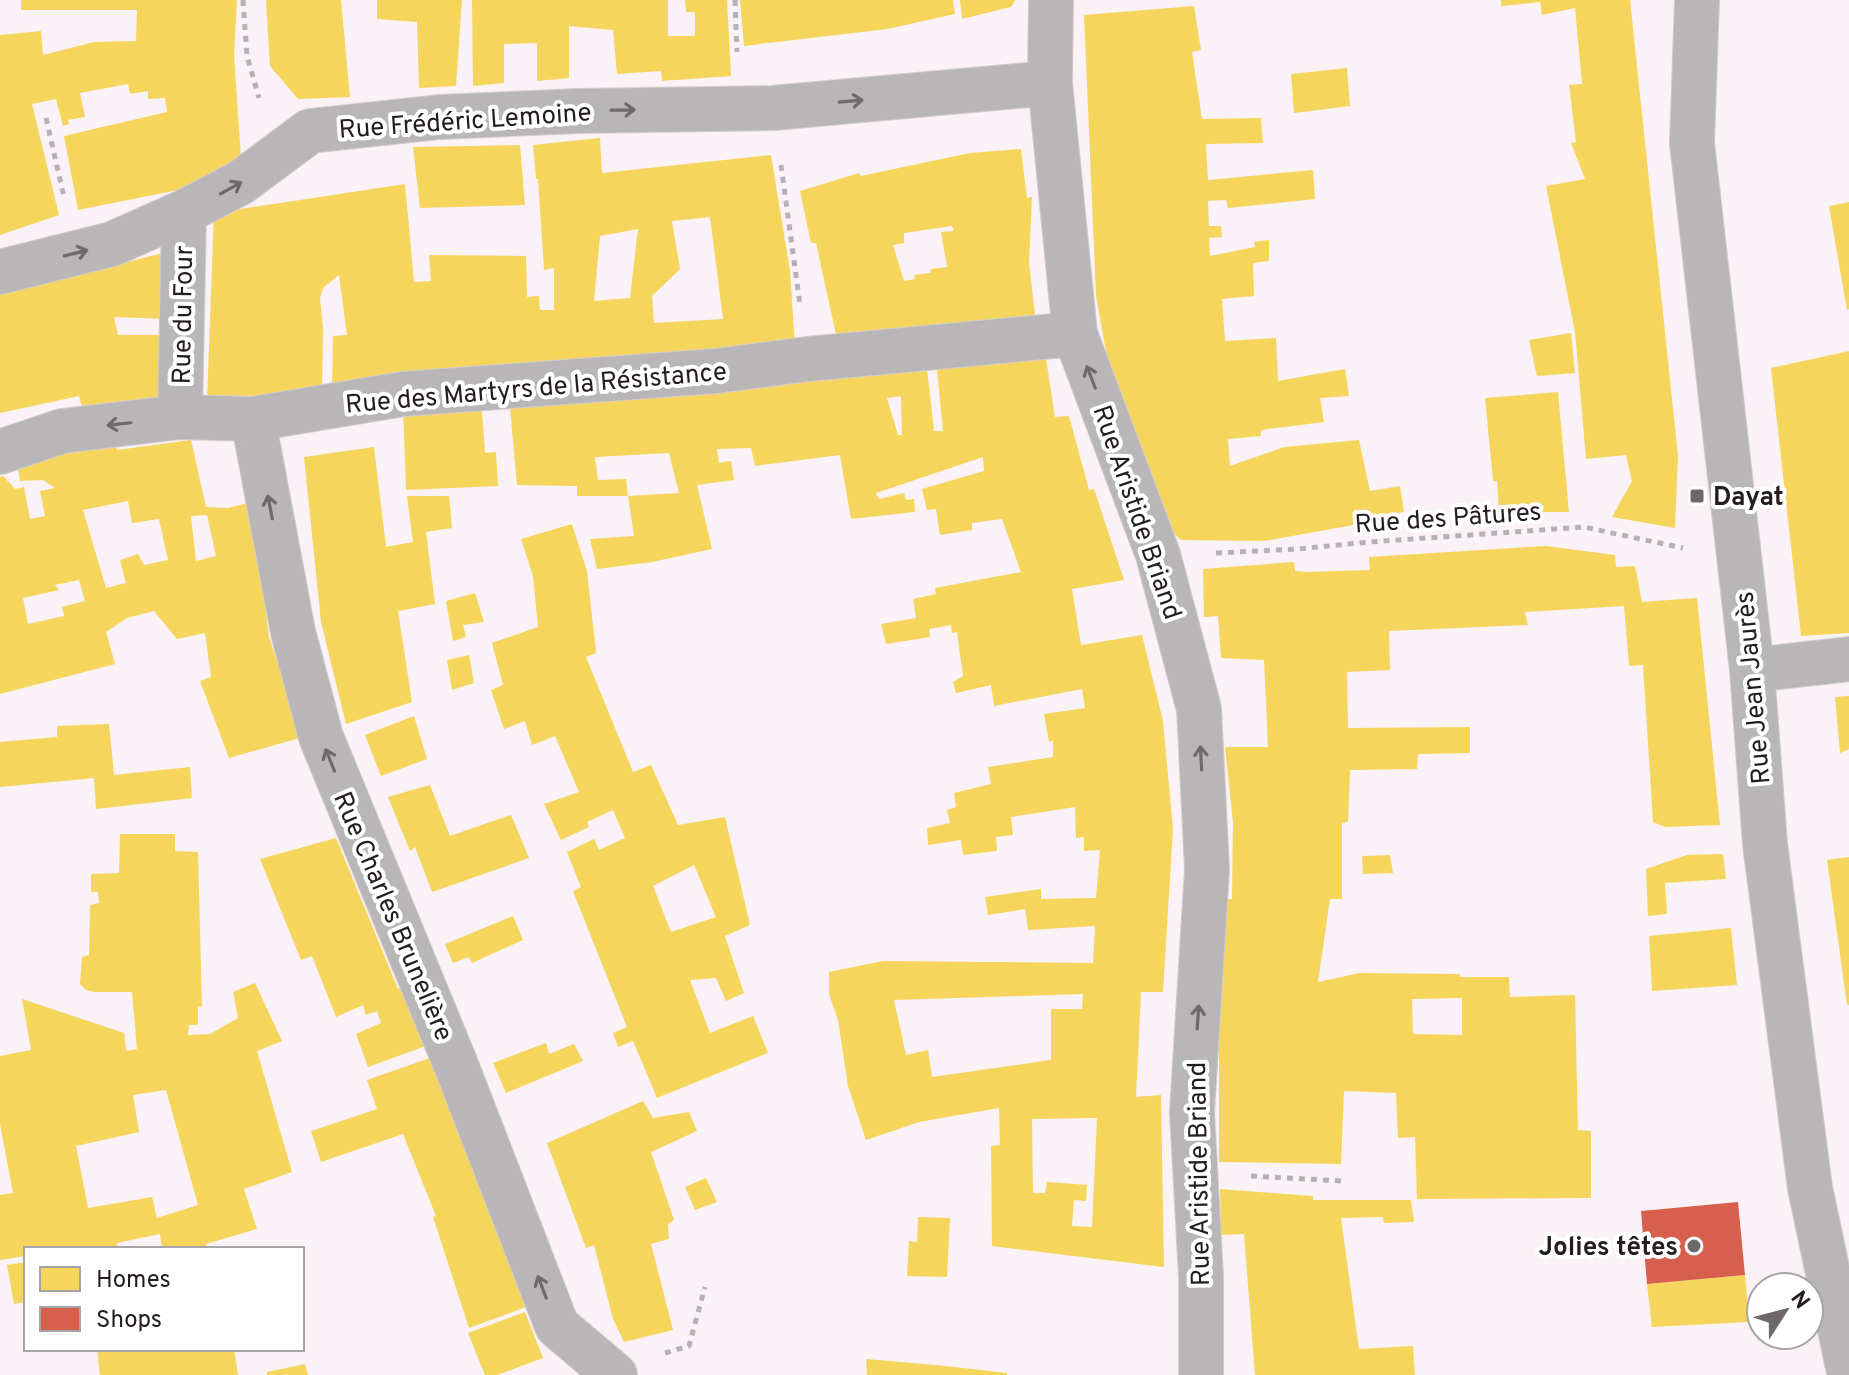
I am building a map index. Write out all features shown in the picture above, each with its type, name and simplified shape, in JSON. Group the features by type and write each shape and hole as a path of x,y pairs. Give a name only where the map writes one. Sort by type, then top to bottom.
{"street":[{"name":"Rue Aristide Briand","path":"1051,0 1050,83 1075,334 1158,555 1199,709 1207,869 1192,1112 1201,1277 1201,1375"},
{"name":"Rue Jean Jaurès","path":"1697,0 1692,143 1752,670 1765,844 1810,1188 1849,1372"},
{"name":"Rue Frédéric Lemoine","path":"0,272 112,244 184,212 240,183 310,131 425,118 578,111 773,108 1050,83"},
{"name":"Rue du Four","path":"180,417 184,212"},
{"name":"Rue des Martyrs de la Résistance","path":"0,452 62,431 180,417 253,419 403,394 716,371 808,359 1075,334"},
{"name":"Rue Charles Brunelière","path":"253,419 293,632 321,737 456,1065 557,1326 615,1375"},
{"path":"1752,670 1849,659"}],"path":[{"path":"243,0 247,56 275,157"},
{"path":"773,108 808,359"},
{"path":"46,118 77,253"},
{"name":"Rue des Pâtures","path":"1158,555 1298,549 1584,527 1661,545 1739,558"},
{"path":"1194,1173 1343,1181"},
{"path":"689,1346 705,1287"}],"building: Homes":[{"path":"21,0 237,0 234,55 241,158 188,188 78,210 64,136 167,112 165,98 148,99 148,91 130,94 128,84 80,93 85,117 68,120 69,124 63,126 56,99 32,104 59,215 0,235 0,35 41,31 43,55 94,42 136,41 137,10 21,10"},
{"path":"266,0 341,0 350,97 298,99 270,66"},
{"path":"377,0 462,0 456,86 419,88 417,22 377,19"},
{"path":"472,0 668,0 668,36 695,36 695,12 686,12 685,0 727,0 731,76 662,81 661,71 617,74 613,30 569,26 569,78 537,81 537,43 504,44 504,83 473,86"},
{"path":"740,0 953,0 955,14 887,29 744,46"},
{"path":"960,0 1015,0 1011,7 962,19"},
{"path":"1501,0 1630,0 1678,456 1675,528 1612,517 1632,481 1626,455 1586,459 1575,332 1546,186 1585,179 1571,143 1576,142 1569,85 1582,84 1575,8 1542,15 1540,2 1501,6"},
{"path":"1194,6 1201,50 1192,52 1202,119 1261,118 1263,143 1206,144 1208,180 1313,170 1315,199 1228,208 1226,200 1208,201 1209,226 1221,226 1222,237 1209,238 1210,256 1255,247 1254,242 1269,240 1269,261 1253,263 1254,296 1222,299 1225,341 1276,338 1278,381 1345,369 1349,396 1320,398 1324,422 1261,430 1261,436 1228,439 1230,466 1284,447 1359,440 1370,491 1400,486 1404,512 1375,516 1376,521 1264,541 1181,540 1163,524 1108,363 1096,295 1084,15"},
{"path":"1347,68 1350,106 1294,113 1291,74"},
{"path":"600,138 602,173 771,155 790,271 795,346 332,390 333,336 347,335 339,275 323,288 320,298 322,391 207,401 214,213 405,184 414,282 431,281 429,255 526,256 527,297 539,296 540,310 554,310 554,268 544,270 533,145","holes":["710,217 723,319 654,323 652,296 680,269 672,221","638,229 630,298 594,301 600,236"]},
{"path":"520,145 525,205 420,208 413,147"},
{"path":"1021,149 1027,198 1032,197 1029,263 1036,323 838,344 816,243 811,243 800,191 859,173 861,176 970,153","holes":["952,226 954,231 941,232 947,267 931,269 930,273 914,275 915,279 904,281 893,245 904,243 904,233"]},
{"path":"1849,202 1849,309 1847,310 1829,206"},
{"path":"167,252 168,319 114,317 118,335 169,335 167,400 83,410 79,396 0,413 0,294"},
{"path":"1571,333 1575,373 1537,376 1529,340"},
{"path":"1849,351 1849,633 1801,636 1771,368"},
{"path":"1045,352 1055,417 1069,416 1089,490 1094,489 1124,580 1072,589 1081,645 1142,635 1163,721 1173,829 1163,992 1141,992 1136,1097 1161,1095 1164,1267 992,1246 991,1146 1000,1145 999,1108 919,1122 866,1140 848,1086 838,1020 829,994 829,972 883,961 1093,963 1095,926 1028,930 1025,909 988,915 985,897 1041,889 1041,899 1096,898 1100,850 1084,851 1084,837 1076,838 1075,807 1011,817 1013,835 996,837 997,851 963,855 961,840 928,845 927,828 950,823 947,810 956,807 954,793 991,784 988,767 1053,757 1053,740 1049,742 1044,714 1085,708 1082,689 994,706 991,685 956,693 953,682 963,676 957,632 952,633 951,625 929,629 930,637 886,644 881,624 916,618 913,599 936,594 935,588 1021,572 1002,519 972,523 972,530 940,535 936,509 927,510 922,489 984,471 983,457 876,493 879,499 904,493 906,500 914,499 915,512 851,519 840,455 755,466 751,448 717,449 719,463 731,461 734,480 697,485 712,549 652,562 597,569 590,539 634,536 628,496 577,496 577,486 517,485 509,396 926,360 934,431 943,431 936,359","holes":["901,396 902,435 898,435 887,398","669,453 679,493 628,496 626,479 598,480 595,457","1083,994 1082,1009 1051,1009 1051,1060 932,1077 928,1050 906,1055 894,1000","1097,1118 1092,1227 1072,1226 1074,1200 1086,1201 1087,1185 1047,1182 1045,1193 1033,1193 1032,1119"]},
{"path":"1558,392 1569,512 1499,512 1485,398"},
{"path":"481,399 485,453 496,452 498,486 406,490 403,405"},
{"path":"114,437 117,450 191,440 206,507 228,508 252,502 269,637 303,737 229,758 200,681 211,677 205,633 177,639 154,611 127,618 106,632 115,664 0,694 0,477 3,476 15,489 24,487 30,519 45,516 40,491 55,488 43,480 20,481 17,461","holes":["128,501 132,523 159,519 168,560 144,565 138,554 120,560 126,583 106,588 83,510","207,515 216,556 196,561 191,516","79,580 85,601 62,607 64,616 28,624 23,598 59,590 55,585"]},
{"path":"374,447 386,547 413,542 407,496 449,496 452,528 426,532 435,604 398,611 412,702 346,724 321,622 304,457"},
{"path":"572,524 587,571 596,653 586,657 633,772 651,765 678,825 725,817 750,925 725,936 744,993 726,1001 716,978 690,980 710,1033 753,1016 768,1053 657,1098 633,1041 618,1047 613,1033 627,1027 573,891 581,887 567,852 594,839 599,850 625,838 613,810 587,822 589,827 561,840 544,804 579,792 555,736 532,745 525,721 504,729 491,690 503,685 492,643 538,627 533,576 521,539","holes":["694,865 716,917 671,932 653,886"]},
{"path":"1546,546 1615,555 1616,567 1635,566 1642,602 1697,598 1720,825 1665,827 1653,822 1643,665 1629,666 1624,606 1525,612 1528,625 1389,631 1390,670 1347,672 1348,728 1470,727 1470,753 1418,754 1417,769 1350,770 1348,822 1342,823 1342,899 1330,899 1318,982 1360,973 1459,974 1461,977 1509,977 1510,997 1575,995 1578,1130 1591,1131 1591,1198 1417,1199 1415,1137 1398,1138 1396,1093 1344,1091 1341,1164 1219,1162 1219,999 1224,899 1232,899 1233,822 1225,747 1268,747 1264,660 1221,658 1218,616 1204,617 1203,569 1294,562 1295,571 1370,570 1369,557","holes":["1462,998 1462,1035 1413,1034 1412,999"]},
{"path":"475,593 484,622 463,625 466,637 453,641 446,601"},
{"path":"469,655 474,683 452,690 447,660"},
{"path":"1849,696 1849,749 1840,753 1835,697"},
{"path":"414,716 427,759 381,776 365,735"},
{"path":"109,724 114,775 190,767 192,798 96,809 94,778 0,787 0,742 57,737 57,726"},
{"path":"430,785 450,836 511,815 529,858 432,892 415,847 410,851 388,797"},
{"path":"120,834 175,834 175,851 198,852 202,1007 198,1006 198,1025 189,1025 188,1035 210,1034 238,1018 233,992 255,983 282,1041 257,1051 292,1172 244,1189 257,1229 206,1244 207,1247 162,1247 160,1234 117,1243 118,1247 24,1247 24,1256 0,1260 0,1195 13,1193 0,1124 0,1056 31,1050 22,999 124,1033 126,1051 137,1049 132,992 94,992 80,984 82,957 89,955 90,905 99,903 98,892 91,892 91,874 119,873","holes":["166,1090 198,1205 157,1218 152,1197 88,1208 76,1146 139,1132 133,1095"]},
{"path":"336,838 398,989 402,987 426,1046 368,1067 356,1034 381,1023 377,1011 366,1015 363,1005 336,1017 312,956 301,960 260,859"},
{"path":"1723,854 1726,879 1665,883 1667,914 1648,916 1646,869 1687,855"},
{"path":"1390,855 1393,873 1363,874 1362,856"},
{"path":"1849,857 1849,1005 1847,1005 1827,860"},
{"path":"513,916 523,940 472,963 469,957 453,963 445,944"},
{"path":"1731,928 1737,985 1652,991 1649,936"},
{"path":"546,1043 549,1054 574,1044 583,1061 506,1093 493,1063"},
{"path":"430,1058 487,1196 526,1307 469,1328 433,1217 436,1216 403,1134 321,1162 311,1131 377,1109 367,1080"},
{"path":"643,1101 653,1118 689,1112 697,1131 651,1152 674,1220 668,1224 669,1239 651,1244 673,1330 624,1342 613,1319 594,1245 586,1248 547,1143"},
{"path":"706,1178 717,1202 695,1210 685,1187"},
{"path":"1220,1189 1313,1196 1313,1200 1411,1200 1414,1222 1384,1223 1383,1217 1341,1218 1359,1349 1413,1346 1415,1375 1255,1375 1244,1234 1221,1235"},
{"path":"918,1217 950,1218 947,1277 907,1276 909,1241 917,1242"},
{"path":"24,1262 24,1302 14,1304 7,1265"},
{"path":"1745,1275 1745,1322 1652,1327 1647,1284"},
{"path":"525,1312 543,1358 497,1375 485,1375 468,1333"},
{"path":"97,1351 234,1351 238,1375 100,1375"},
{"path":"866,1359 946,1366 1007,1375 867,1375"},
{"path":"305,1364 308,1375 267,1375 267,1372"}],"building: Shops":[{"path":"1738,1202 1745,1275 1647,1284 1641,1211"}],"place":[{"name":"Dayat","path":"1697,496"},
{"name":"Jolies têtes","path":"1694,1246"}]}
